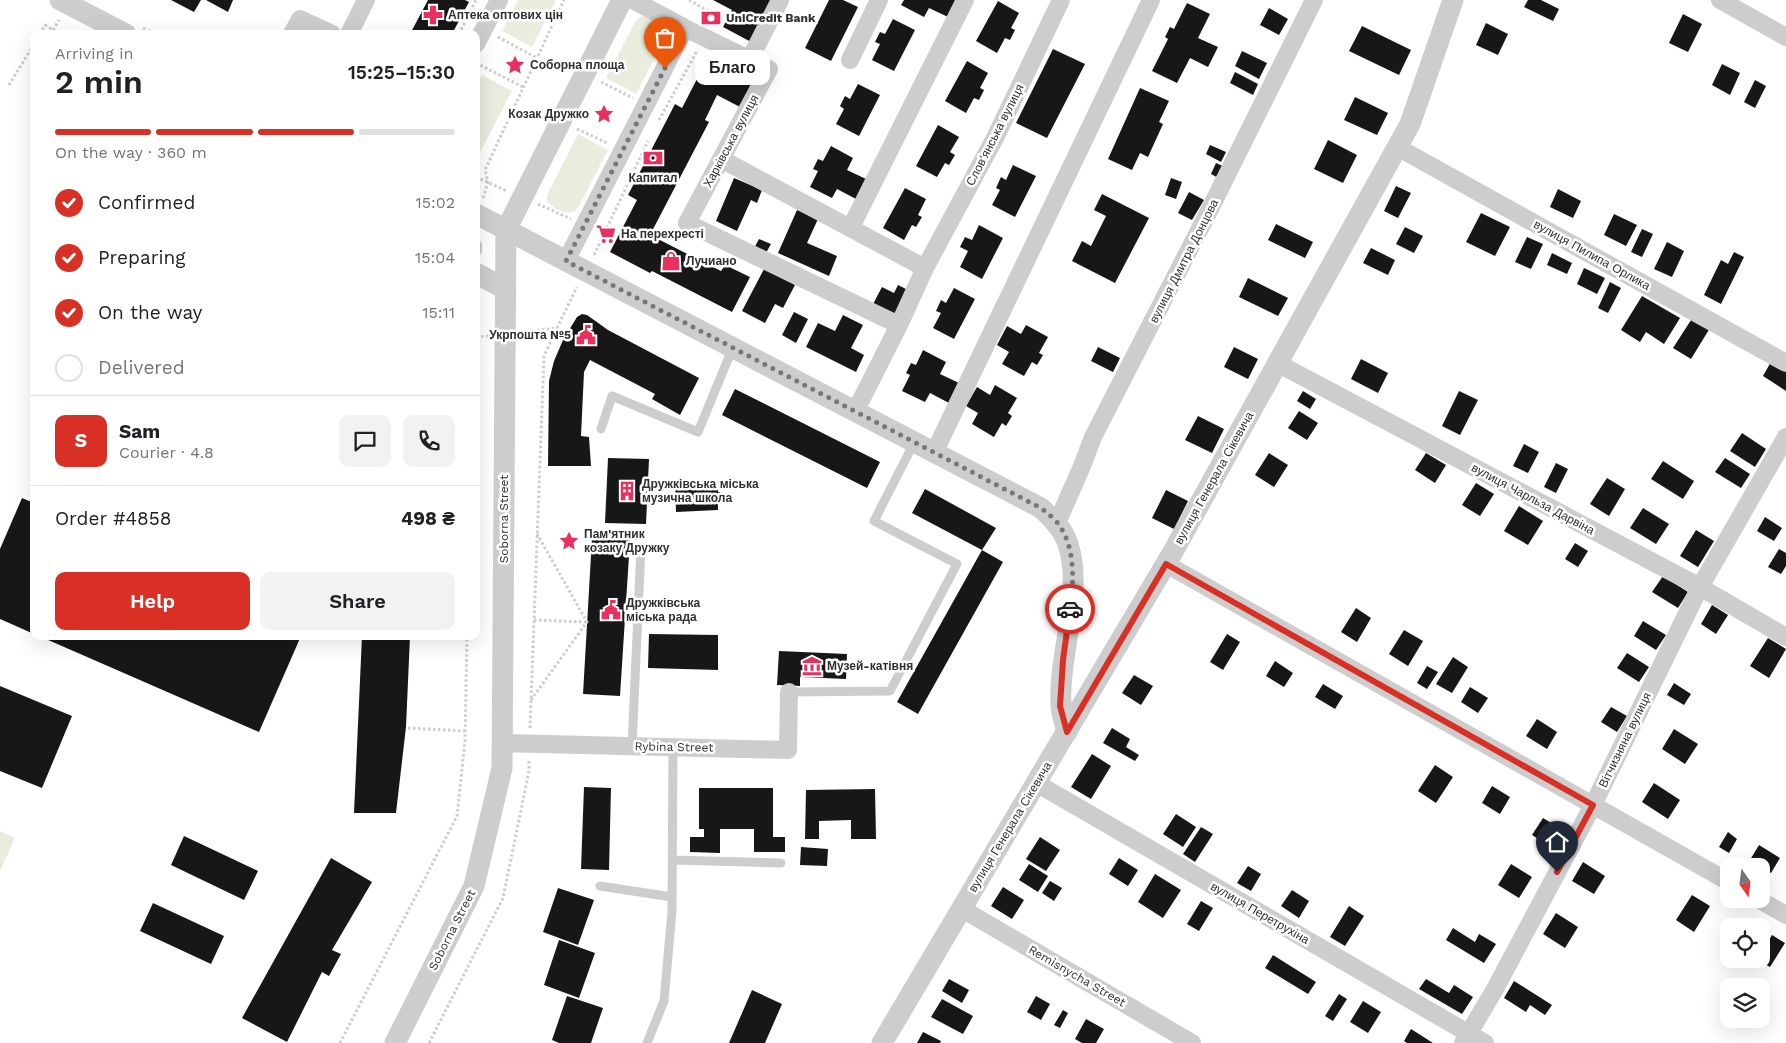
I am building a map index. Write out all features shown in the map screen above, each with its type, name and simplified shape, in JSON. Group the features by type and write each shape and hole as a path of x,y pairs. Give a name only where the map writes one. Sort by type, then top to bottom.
{"street":[{"path":"60,0 118,30"},
{"path":"351,30 366,0"},
{"path":"480,36 499,0"},
{"name":"Soborna Street","path":"395,1043 474,886 502,768 506,230 622,0"},
{"path":"633,0 754,62 780,0"},
{"path":"850,60 879,0"},
{"path":"851,228 965,0"},
{"name":"Слов'янська вулиця","path":"856,410 899,325 925,268 996,136 1061,0"},
{"path":"935,451 1151,0"},
{"name":"вулиця Дмитра Донцова","path":"1057,523 1093,437 1211,207 1314,0"},
{"name":"вулиця Генерала Сікевича","path":"882,1043 1166,564 1410,124 1453,0"},
{"path":"1720,0 1786,37"},
{"path":"294,30 300,19 323,30"},
{"path":"566,261 685,28"},
{"name":"Харківська вулиця","path":"754,62 769,69 687,223 899,325"},
{"name":"вулиця Пилипа Орлика","path":"1397,147 1786,363"},
{"path":"721,159 925,268"},
{"path":"480,216 916,441 1041,508 1057,523 1068,544 1074,576 1063,660 1060,706 1067,732"},
{"path":"480,275 505,289"},
{"name":"вулиця Чарльза Дарвіна","path":"1277,363 1700,587 1786,637"},
{"name":"Вітчизняна вулиця","path":"1466,1039 1495,989 1593,805 1700,587 1786,437"},
{"path":"1166,564 1720,877"},
{"name":"Rybina Street","path":"503,743 788,750 788,692"},
{"name":"вулиця Перетрухіна","path":"1036,783 1466,1039 1485,1043"},
{"path":"1770,906 1786,915"},
{"name":"Remisnycha Street","path":"962,909 1192,1043"}],"lane":[{"path":"602,429 612,396 698,432 734,347"},
{"path":"788,692 890,691 956,564 874,521 916,441"},
{"path":"632,746 642,547"},
{"path":"647,1043 664,1001 672,897 674,746"},
{"path":"672,860 781,863"},
{"path":"600,886 672,897"}],"path":[{"path":"461,30 476,0"},
{"path":"480,210 488,182 484,170 564,0"},
{"path":"689,0 717,16"},
{"path":"466,20 475,30"},
{"path":"42,30 45,26 52,30"},
{"path":"480,36 537,58"},
{"path":"9,85 30,51"},
{"path":"480,65 523,87"},
{"path":"576,128 608,144 612,137"},
{"path":"537,534 587,622"},
{"path":"534,620 587,622"},
{"path":"531,700 587,622"},
{"path":"340,1043 456,816 465,731 467,640"},
{"path":"408,728 465,731"}],"shaded area":[{"path":"518,0 556,0 532,47 502,31"},
{"path":"644,15 657,18 666,36 636,94 606,78 636,20"},
{"path":"482,75 512,91 480,152 480,79"},
{"path":"578,134 608,150 579,206 576,210 567,213 550,204 547,201 547,195"},
{"path":"0,831 15,838 0,871"}],"building":[{"path":"171,0 201,0 194,12"},
{"path":"206,0 233,0 228,12"},
{"path":"428,0 465,0 469,2 454,30 412,30"},
{"path":"713,0 776,0 753,43 723,27 732,10"},
{"path":"829,0 843,0 858,7 831,61 805,48"},
{"path":"904,0 957,0 948,17 929,8 924,17 901,5"},
{"path":"1528,0 1541,0 1559,9 1553,21 1524,7"},
{"path":"998,1 1019,13 1011,28 1015,30 1010,40 1005,38 997,53 976,41"},
{"path":"1187,3 1210,14 1198,38 1218,47 1208,67 1190,58 1177,83 1152,71 1168,39 1165,37 1170,27 1174,29"},
{"path":"1269,8 1288,19 1279,35 1260,25"},
{"path":"1683,14 1702,24 1688,52 1669,43"},
{"path":"893,19 915,30 894,71 872,60 880,44 875,42 880,32 885,34"},
{"path":"1486,23 1508,34 1498,55 1476,45"},
{"path":"1362,26 1411,50 1399,75 1349,51"},
{"path":"1053,49 1085,64 1047,138 1016,123"},
{"path":"712,50 757,73 740,107 717,95 705,120 709,122 650,235 721,271 725,265 750,277 732,312 610,252 637,200 628,195 675,104 682,108"},
{"path":"1242,51 1267,63 1259,79 1235,66"},
{"path":"967,61 988,73 980,88 984,90 979,100 974,98 966,113 945,101"},
{"path":"1722,64 1740,73 1730,95 1712,85"},
{"path":"1235,72 1258,84 1253,95 1230,83"},
{"path":"1755,80 1766,86 1755,108 1744,102"},
{"path":"858,84 880,95 859,136 836,124 844,109 840,106 845,96 850,99"},
{"path":"1140,88 1169,101 1159,122 1163,124 1148,157 1140,153 1132,170 1108,159"},
{"path":"1355,97 1388,113 1377,135 1344,120"},
{"path":"938,125 959,137 950,152 955,155 949,165 945,163 937,177 916,166"},
{"path":"1328,140 1357,155 1343,183 1314,169"},
{"path":"1210,145 1226,152 1221,162 1206,154"},
{"path":"831,146 853,158 847,170 866,179 856,199 837,189 832,198 810,187 818,171 813,169 818,159 823,161"},
{"path":"1216,163 1225,167 1220,179 1211,174"},
{"path":"1013,165 1036,176 1015,217 992,205 1000,190 996,188 1001,177 1006,180"},
{"path":"734,178 762,190 757,203 751,200 737,231 716,221"},
{"path":"1171,178 1182,182 1176,199 1165,195"},
{"path":"1396,186 1411,193 1398,218 1384,211"},
{"path":"905,188 926,199 918,215 922,217 916,227 912,225 904,240 883,228"},
{"path":"1558,189 1581,201 1573,218 1550,207"},
{"path":"1189,192 1204,200 1192,220 1178,213"},
{"path":"1102,194 1149,218 1115,283 1072,261 1082,241 1091,246 1106,216 1094,210"},
{"path":"797,210 818,219 807,243 837,256 829,276 778,253"},
{"path":"1481,213 1510,227 1495,256 1466,242"},
{"path":"1614,214 1637,225 1626,246 1604,235"},
{"path":"1276,224 1313,242 1305,258 1268,240"},
{"path":"979,225 1003,238 982,279 960,267 968,251 960,247 965,237 972,240"},
{"path":"1405,227 1423,236 1414,253 1396,244"},
{"path":"1642,229 1653,234 1642,257 1631,252"},
{"path":"1527,237 1543,244 1531,269 1515,262"},
{"path":"759,239 771,244 763,258 752,252"},
{"path":"1667,242 1684,251 1672,277 1654,269"},
{"path":"1371,248 1395,260 1388,275 1363,263"},
{"path":"1734,252 1744,257 1721,304 1704,295 1721,260 1728,264"},
{"path":"1552,253 1572,263 1567,274 1547,265"},
{"path":"1584,268 1605,278 1597,294 1577,284"},
{"path":"764,269 795,285 783,308 775,304 765,323 742,311"},
{"path":"1248,278 1288,298 1278,316 1239,297"},
{"path":"1610,282 1621,288 1608,313 1598,308"},
{"path":"898,285 908,290 894,317 872,306 882,287 894,293"},
{"path":"954,288 975,299 954,339 933,328 941,313 936,311 941,300 946,303"},
{"path":"1642,296 1680,318 1664,344 1646,332 1640,342 1621,330"},
{"path":"794,312 808,319 796,343 782,335"},
{"path":"582,314 587,315 608,330 699,378 680,415 652,399 655,394 590,360 584,372 581,436 589,437 591,466 548,466 549,381 554,361 563,340 577,317"},
{"path":"843,315 863,325 851,348 864,355 856,372 806,347 818,323 835,331"},
{"path":"1693,317 1710,328 1691,359 1673,348"},
{"path":"1026,325 1048,337 1039,353 1043,355 1037,365 1032,362 1024,376 1002,364 1009,352 997,345 1007,326 1021,334"},
{"path":"1098,347 1120,358 1113,372 1091,361"},
{"path":"1234,347 1258,359 1248,379 1224,367"},
{"path":"923,350 946,362 940,374 959,383 949,403 930,393 925,402 902,391 910,375 906,373 911,363 916,365"},
{"path":"1361,359 1388,373 1378,393 1351,379"},
{"path":"1772,360 1786,369 1786,391 1763,376"},
{"path":"995,385 1017,398 1008,413 1012,416 1006,426 1002,423 994,437 972,424 978,413 966,406 977,387 990,395"},
{"path":"735,389 880,462 867,488 722,415"},
{"path":"1303,391 1316,399 1310,409 1297,401"},
{"path":"1459,391 1478,400 1460,435 1442,426"},
{"path":"1299,411 1318,423 1307,440 1288,428"},
{"path":"1198,416 1224,429 1212,453 1185,440"},
{"path":"1742,433 1766,449 1755,467 1730,451"},
{"path":"1524,444 1539,452 1528,473 1513,466"},
{"path":"1269,453 1288,465 1274,487 1255,475"},
{"path":"1426,453 1446,465 1435,483 1415,470"},
{"name":"Дружківська міська музична школа","path":"608,458 649,459 646,524 605,523"},
{"path":"1725,458 1750,474 1741,488 1715,472"},
{"path":"1663,461 1694,481 1683,499 1651,479"},
{"path":"1556,463 1568,469 1556,493 1544,487"},
{"path":"1607,478 1625,489 1609,516 1590,504"},
{"path":"717,481 721,500 718,500 718,510 676,512 675,483"},
{"path":"1476,483 1494,494 1480,516 1462,505"},
{"path":"925,489 996,528 982,550 912,513"},
{"path":"1166,490 1188,501 1174,529 1152,518"},
{"path":"22,498 30,501 30,632 0,619 0,549"},
{"path":"1519,506 1543,521 1528,545 1504,531"},
{"path":"1643,508 1669,524 1656,544 1630,528"},
{"path":"1765,517 1782,528 1774,541 1757,531"},
{"path":"1696,530 1714,541 1698,567 1680,556"},
{"path":"592,538 630,540 620,696 583,694"},
{"path":"1575,543 1588,551 1578,567 1565,559"},
{"path":"1779,549 1786,553 1786,566 1781,574 1768,567"},
{"path":"982,550 1003,562 918,714 897,702"},
{"path":"1663,576 1688,592 1678,608 1652,592"},
{"path":"1712,605 1728,615 1716,634 1701,624"},
{"path":"1356,608 1371,618 1357,642 1341,632"},
{"path":"1643,621 1666,635 1656,650 1634,636"},
{"path":"1404,630 1423,641 1408,666 1389,654"},
{"path":"649,634 718,635 718,670 648,668"},
{"path":"1227,634 1240,642 1223,670 1210,662"},
{"path":"1768,638 1786,649 1769,678 1750,666"},
{"path":"48,640 299,640 259,732"},
{"path":"362,640 410,640 406,727 396,813 354,813"},
{"path":"779,651 847,654 846,679 800,677 800,686 777,685"},
{"path":"1627,653 1649,667 1639,682 1617,668"},
{"path":"1453,657 1468,667 1452,693 1436,684"},
{"path":"1275,661 1293,673 1284,687 1266,676"},
{"path":"1427,666 1438,672 1427,689 1417,683"},
{"path":"1134,675 1153,686 1141,705 1122,693"},
{"path":"1674,683 1691,694 1684,705 1667,695"},
{"path":"1323,684 1343,696 1335,709 1315,697"},
{"path":"0,686 72,716 42,788 0,771"},
{"path":"1470,687 1488,698 1478,713 1461,702"},
{"path":"1611,707 1627,716 1617,732 1601,722"},
{"path":"1537,719 1557,732 1547,749 1526,736"},
{"path":"1112,728 1130,739 1126,747 1139,755 1135,761 1103,743"},
{"path":"1674,729 1698,744 1685,764 1662,749"},
{"path":"1092,754 1111,766 1091,799 1071,787"},
{"path":"1435,765 1453,777 1436,803 1418,791"},
{"path":"1654,783 1680,800 1668,819 1642,802"},
{"path":"1492,786 1510,797 1500,814 1482,803"},
{"path":"584,787 611,788 609,870 581,869"},
{"path":"699,788 773,788 773,837 785,837 785,852 754,852 754,829 720,829 720,853 690,852 690,837 704,837 704,829 699,829"},
{"path":"875,789 876,839 851,839 851,820 819,821 819,839 805,839 806,790"},
{"path":"1176,814 1196,827 1183,847 1163,834"},
{"path":"1543,818 1563,830 1552,847 1532,835"},
{"path":"1201,827 1213,834 1195,862 1183,854"},
{"path":"1728,832 1737,839 1729,853 1719,847"},
{"path":"184,836 258,871 244,900 171,865"},
{"path":"1040,837 1060,850 1046,871 1026,859"},
{"path":"1759,845 1780,858 1771,873 1770,858 1751,858"},
{"path":"801,847 828,849 827,866 800,865"},
{"path":"331,858 372,882 332,950 341,954 329,976 322,972 287,1042 242,1018"},
{"path":"1119,858 1138,870 1128,886 1109,874"},
{"path":"1583,862 1605,876 1594,894 1572,881"},
{"path":"1029,864 1048,876 1038,892 1019,880"},
{"path":"1511,864 1532,877 1519,898 1498,885"},
{"path":"1248,866 1261,874 1251,891 1237,883"},
{"path":"1155,874 1181,890 1163,918 1138,902"},
{"path":"1050,881 1062,888 1054,901 1042,893"},
{"path":"1003,887 1024,900 1012,919 991,906"},
{"path":"558,888 594,900 578,945 543,932"},
{"path":"1292,890 1309,901 1299,918 1281,906"},
{"path":"1692,895 1710,906 1694,932 1676,920"},
{"path":"1201,901 1213,908 1199,931 1187,924"},
{"path":"153,903 224,936 211,964 140,931"},
{"path":"1349,906 1364,916 1345,946 1330,937"},
{"path":"1556,913 1578,927 1565,948 1543,934"},
{"path":"1453,928 1475,942 1479,934 1496,944 1484,963 1446,940"},
{"path":"1772,935 1785,943 1770,967 1770,938"},
{"path":"559,940 595,953 579,998 544,985"},
{"path":"1273,955 1316,982 1308,994 1265,968"},
{"path":"949,979 969,990 962,1003 942,991"},
{"path":"1426,979 1449,993 1454,985 1473,997 1462,1014 1419,989"},
{"path":"1514,981 1552,1005 1545,1015 1530,1005 1526,1012 1504,998"},
{"path":"752,990 782,1004 765,1043 729,1043"},
{"path":"1339,994 1347,999 1333,1021 1325,1016"},
{"path":"567,996 603,1008 591,1043 559,1043 552,1040"},
{"path":"1036,996 1050,1004 1041,1020 1027,1012"},
{"path":"942,999 973,1016 963,1034 931,1017"},
{"path":"1363,1001 1381,1012 1368,1033 1350,1022"},
{"path":"1063,1010 1068,1013 1060,1028 1054,1025"},
{"path":"1086,1019 1104,1029 1096,1043 1082,1043 1075,1039"},
{"path":"1411,1029 1433,1043 1407,1043 1404,1041"},
{"path":"923,1032 941,1041 940,1043 917,1043"}],"way so far":[{"path":"665,68 566,261 916,441 1041,508 1057,523 1068,544 1074,576 1070,609"}],"place":[{"name":"Аптека оптових цін","path":"433,15"},
{"name":"UniCredit Bank","path":"711,18"},
{"name":"Соборна площа","path":"515,65"},
{"name":"Благо","path":"665,68"},
{"name":"Козак Дружко","path":"604,114"},
{"name":"Капитал","path":"653,158"},
{"name":"На перехресті","path":"606,234"},
{"name":"Лучиано","path":"671,261"},
{"name":"Укрпошта №5","path":"586,335"},
{"name":"Дружківська міська музична школа","path":"627,491"},
{"name":"Пам'ятник козаку Дружку","path":"569,541"},
{"name":"Дружківська міська рада","path":"611,610"},
{"name":"Музей-катівня","path":"812,666"}],"route":[{"path":"1070,609 1063,660 1060,706 1067,732 1166,564 1593,805 1557,872"}]}
